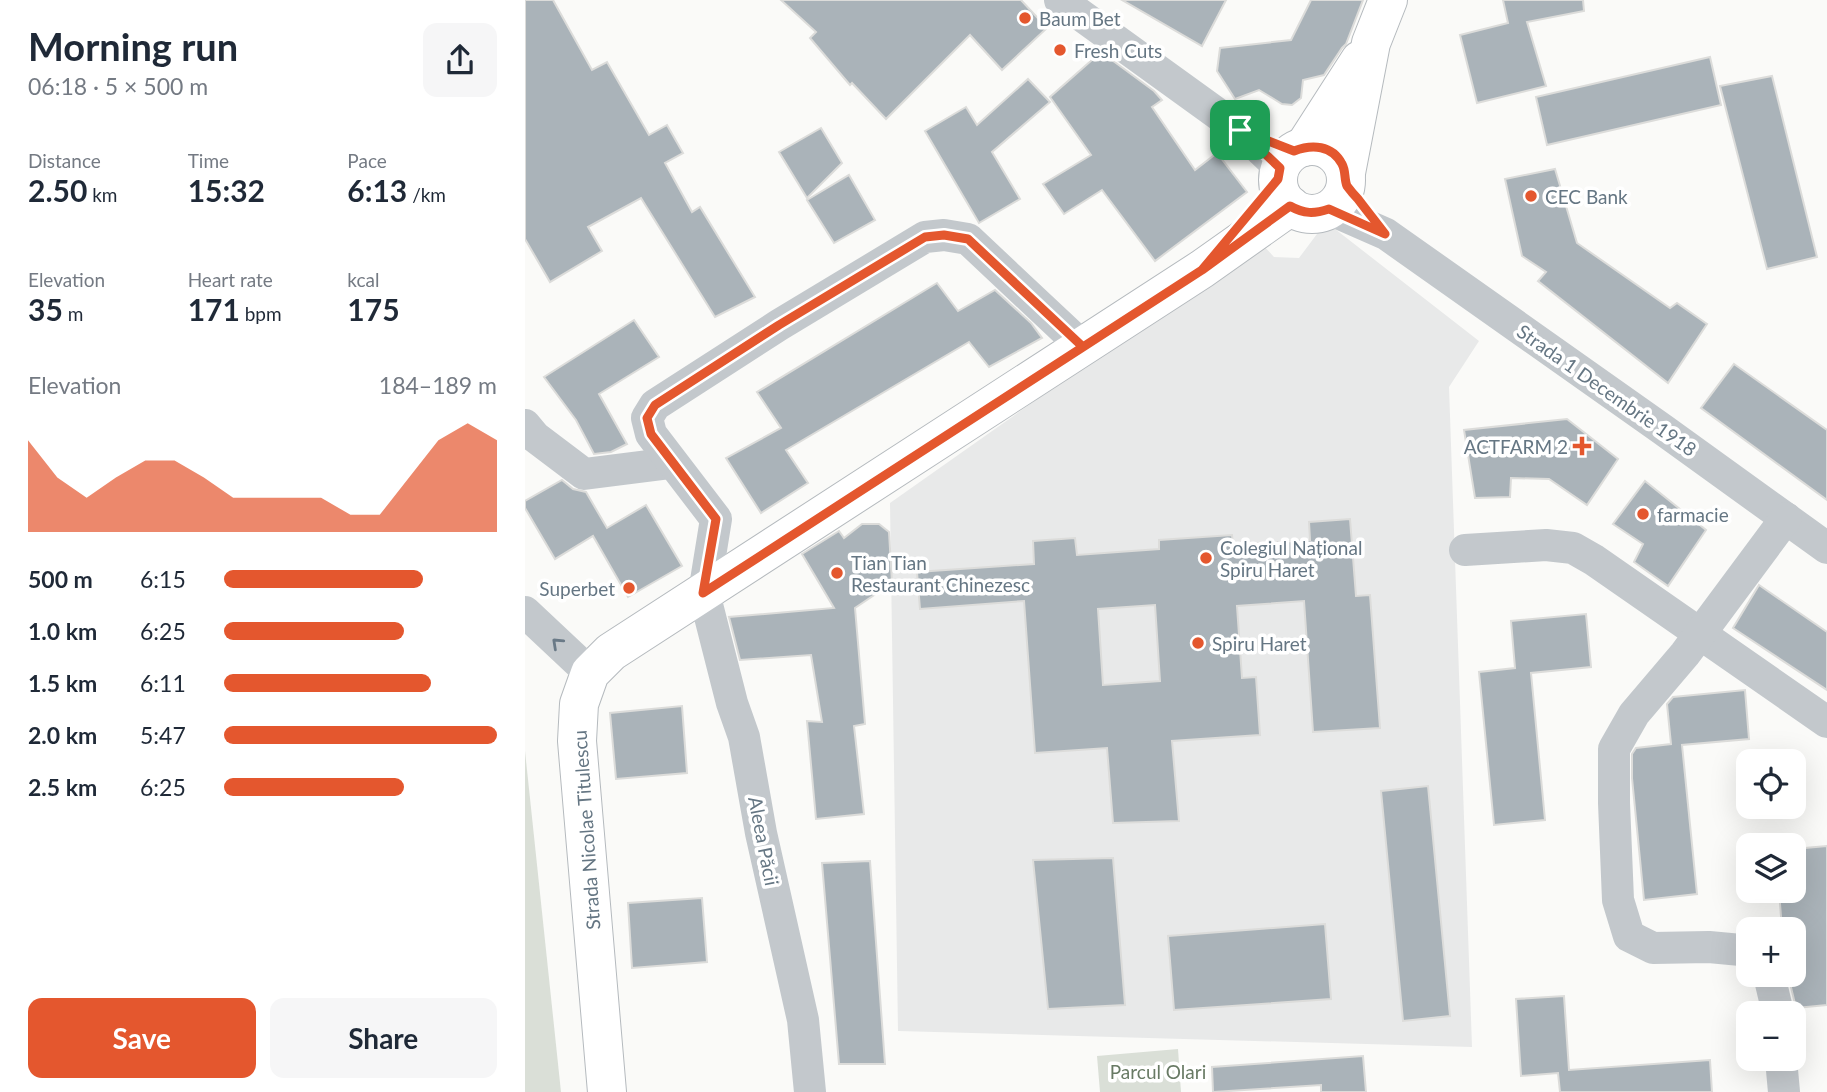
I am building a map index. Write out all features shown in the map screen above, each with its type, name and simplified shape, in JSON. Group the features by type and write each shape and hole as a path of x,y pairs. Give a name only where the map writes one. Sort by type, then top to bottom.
{"main road":[{"name":"Strada Nicolae Titulescu","path":"1340,189 1371,43 1388,0"},
{"name":"Strada Nicolae Titulescu","path":"607,1092 577,741 579,704 590,673 611,652 1202,270 1289,170 1371,43"},
{"path":"1315,146 1326,148 1342,163 1340,189 1319,213 1299,211 1289,170 1315,146"}],"street":[{"path":"1060,0 1240,130 1289,170"},
{"name":"Strada 1 Decembrie 1918","path":"1340,189 1385,234 1827,548"},
{"path":"703,593 716,519 651,434 647,418 655,405 779,325 925,237 944,235 968,239 1083,347"},
{"path":"525,425 535,437 584,474 671,463"},
{"path":"1736,950 1653,948 1629,936 1618,900 1615,749 1634,714 1700,634 1786,518"},
{"path":"1465,550 1546,545 1573,548 1827,722"},
{"name":"Aleea Păcii","path":"703,593 732,703 744,737 761,834 803,1020 810,1092"},
{"path":"525,612 590,673"},
{"path":"1782,1071 1784,1092"}],"shaded area":[{"path":"1326,222 1479,341 1449,387 1472,1047 898,1031 890,503 1260,242 1274,257 1299,258"}],"green space":[{"path":"525,751 561,1092 525,1092"},
{"name":"Parcul Olari","path":"1178,1049 1181,1092 1100,1092 1097,1056"}],"building":[{"path":"525,0 553,0 592,70 607,62 649,135 667,125 683,153 665,163 692,212 700,207 755,297 715,317 641,198 588,227 602,251 550,282 525,239"},
{"path":"781,0 1021,0 1047,28 1002,70 970,35 886,119 852,83 850,85 810,38 816,32"},
{"path":"1122,0 1226,0 1202,46"},
{"path":"1311,0 1363,0 1346,44 1324,75 1303,80 1301,98 1292,105 1282,104 1259,90 1235,99 1217,71 1220,48 1291,40"},
{"path":"1503,0 1583,0 1584,11 1527,22 1546,86 1477,103 1460,35 1508,23"},
{"path":"1101,52 1154,91 1162,100 1152,107 1195,170 1217,153 1247,192 1155,261 1102,190 1064,214 1043,184 1091,155 1050,97"},
{"path":"1710,57 1721,105 1547,145 1536,97"},
{"path":"1772,76 1817,257 1767,269 1720,86"},
{"path":"1028,79 1050,102 992,152 1020,199 979,223 925,131 966,107 977,125"},
{"path":"821,128 842,163 807,198 779,152"},
{"path":"1555,169 1577,243 1670,308 1677,303 1707,324 1668,383 1538,281 1546,272 1522,256 1505,179"},
{"path":"849,175 875,220 834,243 807,200"},
{"path":"937,283 958,311 995,290 1031,323 1042,338 989,367 969,342 786,450 808,483 761,513 726,458 781,428 757,392"},
{"path":"634,320 659,357 599,394 627,444 611,452 594,454 576,420 544,377"},
{"path":"1734,364 1827,430 1827,500 1701,408"},
{"path":"1567,419 1618,459 1587,505 1549,479 1511,478 1510,497 1475,498 1464,430"},
{"path":"562,480 573,489 586,492 607,528 646,505 682,566 628,597 593,536 555,559 525,508 525,501"},
{"path":"1645,481 1706,530 1668,586 1634,562 1643,544 1613,524"},
{"name":"Spiru Haret","path":"1350,519 1356,596 1370,595 1380,728 1313,732 1304,601 1237,606 1242,678 1256,677 1260,735 1172,741 1179,821 1113,823 1107,748 1035,753 1024,601 920,609 917,572 1034,564 1033,541 1075,538 1077,555 1159,549 1159,540 1232,535 1233,545 1310,540 1309,522","holes":["1155,605 1160,681 1103,685 1098,609"]},
{"path":"862,524 879,524 889,532 892,583 855,608 865,724 854,726 864,814 816,819 807,721 822,722 811,655 740,660 729,617 834,608 802,554 839,531 844,538"},
{"path":"1759,585 1827,632 1827,690 1733,628"},
{"path":"1586,614 1591,667 1531,673 1545,820 1494,825 1479,672 1515,668 1511,621"},
{"path":"1745,690 1749,739 1682,745 1697,894 1644,900 1632,754 1636,748 1671,744 1667,704 1673,697"},
{"path":"682,706 687,773 616,779 610,713"},
{"path":"1428,786 1450,1016 1403,1021 1381,791"},
{"path":"1827,846 1827,1005 1806,1007 1806,1001 1794,1001 1791,987 1806,987 1806,917 1781,917 1780,903 1806,903 1806,848"},
{"path":"1113,858 1125,1005 1048,1009 1033,860"},
{"path":"870,861 885,1064 839,1064 822,863"},
{"path":"702,898 707,962 632,968 628,903"},
{"path":"1325,924 1331,999 1174,1010 1168,936"},
{"path":"1564,996 1569,1070 1710,1060 1712,1092 1560,1092 1558,1073 1521,1076 1516,999"},
{"path":"1363,1056 1366,1092 1321,1092 1321,1085 1213,1092 1212,1067"}],"place":[{"name":"Baum Bet","path":"1025,18"},
{"name":"Fresh Cuts","path":"1060,50"},
{"name":"CEC Bank","path":"1531,196"},
{"name":"ACTFARM 2","path":"1582,446"},
{"name":"farmacie","path":"1643,514"},
{"name":"Colegiul Național Spiru Haret","path":"1206,558"},
{"name":"Tian Tian Restaurant Chinezesc","path":"837,573"},
{"name":"Superbet","path":"629,588"},
{"name":"Spiru Haret","path":"1198,643"}],"route":[{"path":"1240,130 1280,168 1278,179 1202,270 703,593 716,519 651,434 647,418 655,405 779,325 925,237 944,235 968,239 1083,347 1202,270 1290,206 1309,214 1329,209 1385,234 1346,184 1342,163 1326,148 1304,147 1294,151 1240,130"}]}
